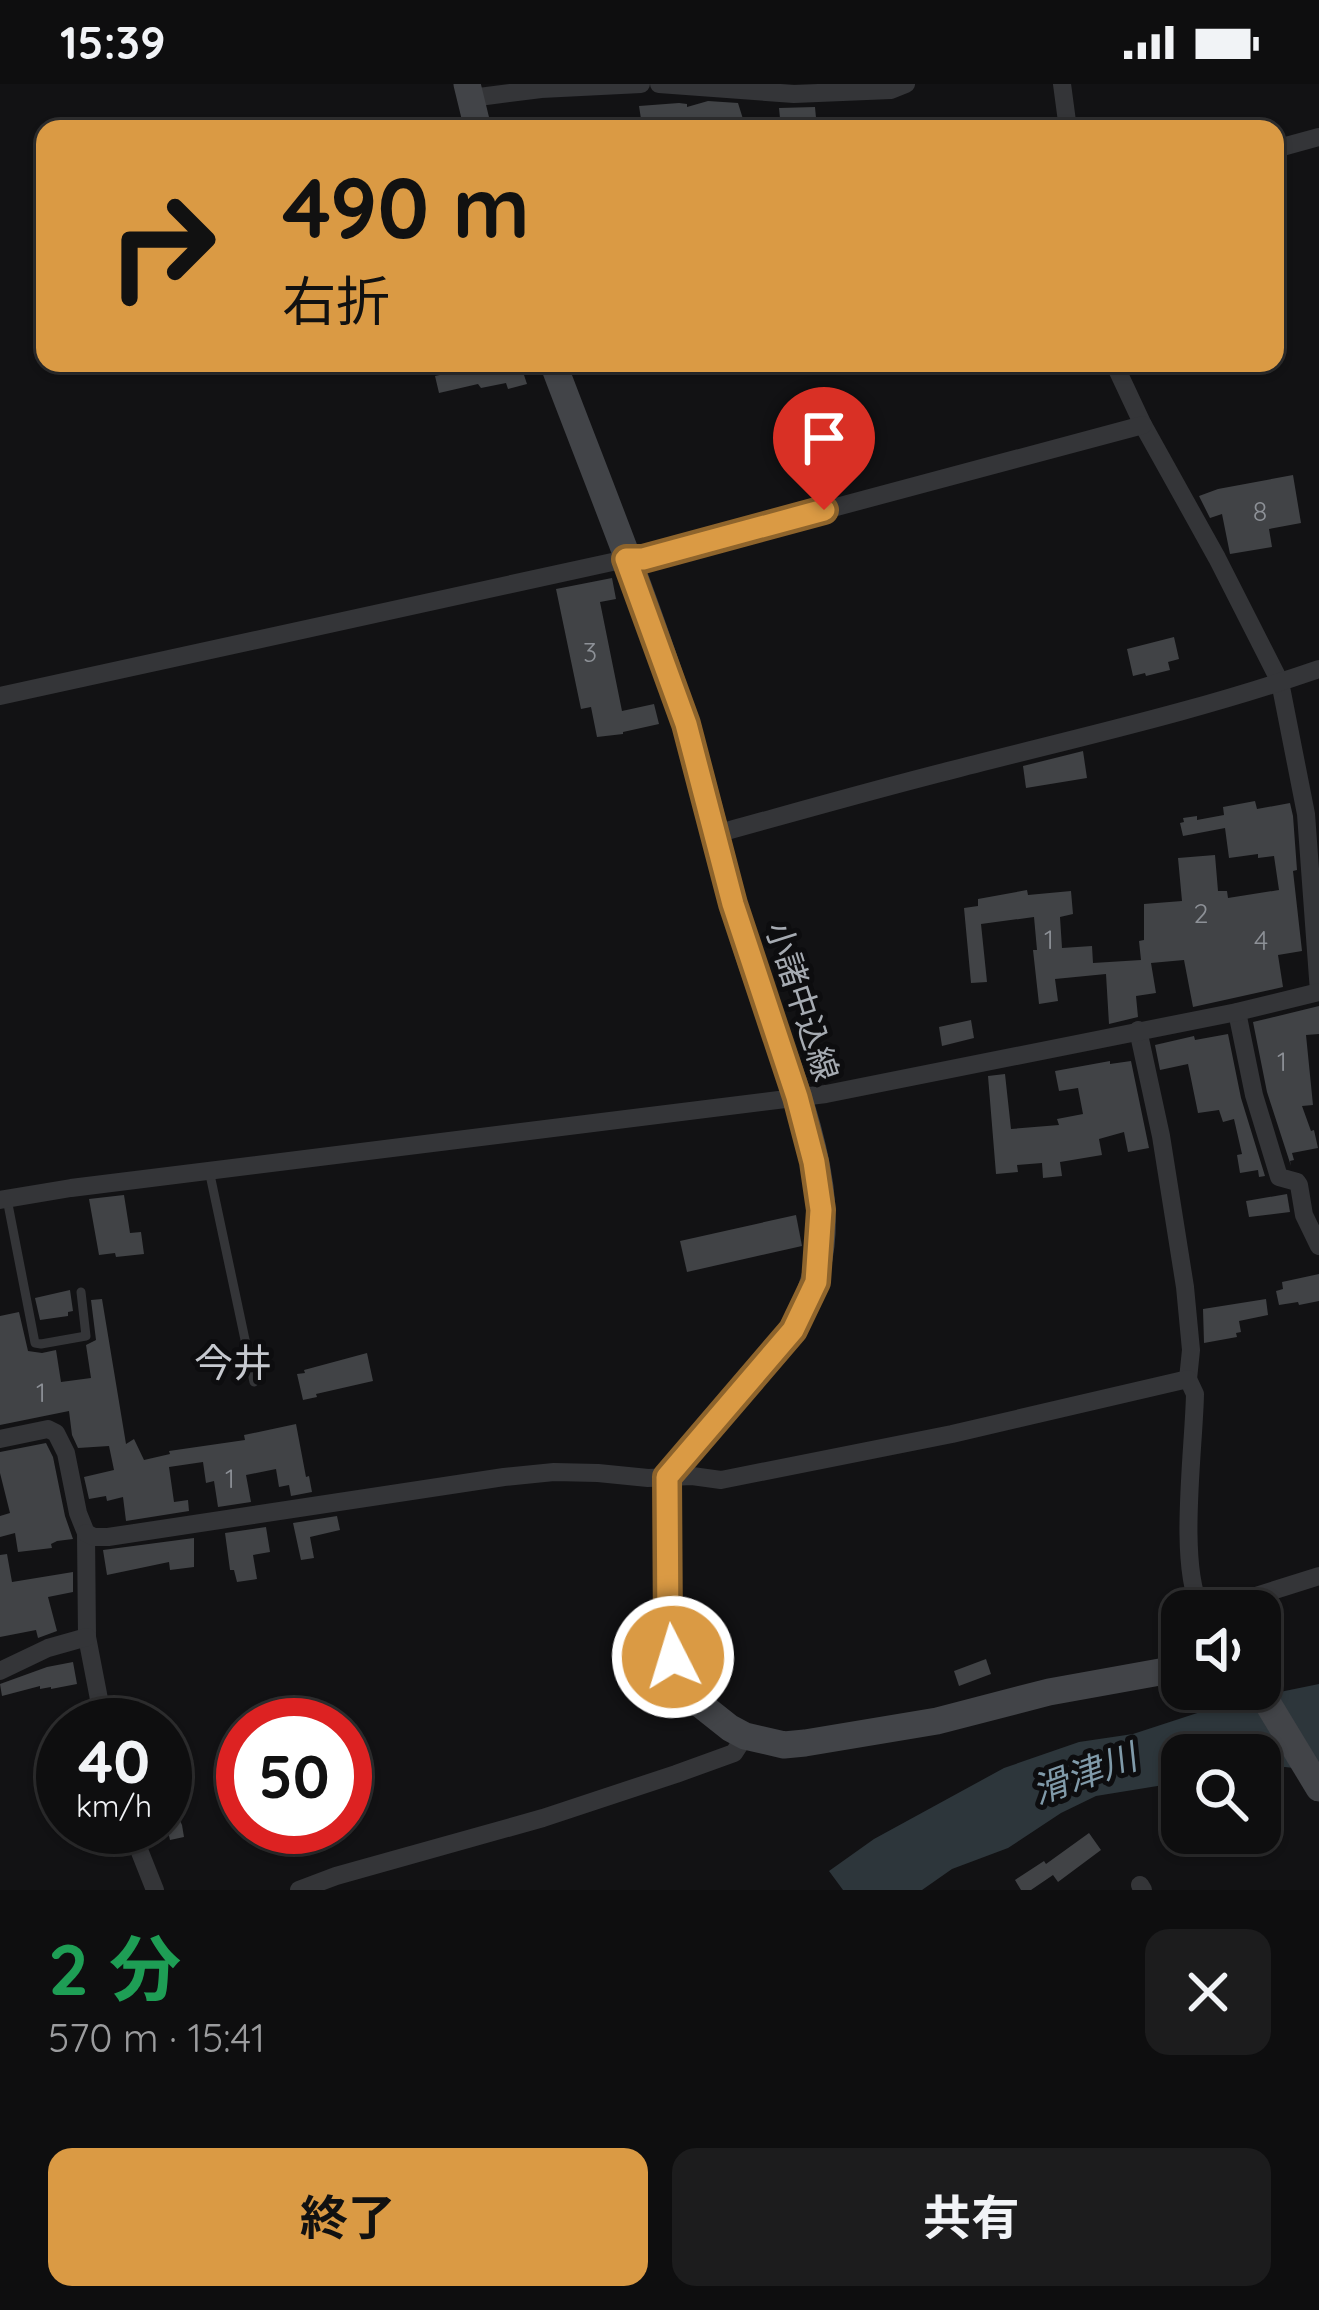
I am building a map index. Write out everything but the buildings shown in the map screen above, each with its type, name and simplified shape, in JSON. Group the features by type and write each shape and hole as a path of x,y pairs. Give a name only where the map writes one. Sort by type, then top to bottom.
{"main road":[{"name":"小諸中込線","path":"556,372 686,724 747,949 797,1097 820,1188 822,1232 816,1282 793,1330 667,1477"},
{"path":"667,1477 668,1633 673,1657 701,1705 745,1736 784,1745 805,1743 937,1721 1049,1692 1161,1672"},
{"path":"1271,1710 1318,1787"}],"street":[{"path":"469,91 641,84"},
{"path":"659,84 794,94 891,90 906,84"},
{"path":"1062,84 1067,120"},
{"path":"1284,147 1319,137"},
{"path":"3,1200 797,1097 1038,1053 1319,992 1306,814 1280,682 1118,372"},
{"path":"0,696 643,559 1143,425"},
{"path":"716,834 1166,717 1319,669"},
{"path":"1237,1012 1254,1094 1279,1178 1299,1185 1304,1215 1319,1246"},
{"path":"1138,1030 1185,1287 1191,1350 1188,1379 1195,1394 1190,1550 1200,1606 1224,1606 1319,1576"},
{"path":"86,1533 108,1537 554,1472 721,1480 952,1434 1188,1379"},
{"path":"0,1438 48,1429 56,1433 66,1453 86,1533 87,1637 99,1698"},
{"path":"0,1671 48,1648 87,1637"},
{"path":"299,1890 676,1774 734,1753 745,1736"},
{"path":"140,1854 154,1890"}],"lane":[{"path":"209,1170 254,1382"},
{"path":"3,1200 35,1342 86,1336 81,1292"}],"water":[{"name":"滑津川","path":"1319,1684 1319,1771 1281,1767 1281,1734 1161,1734 1161,1785 1096,1796 1008,1848 952,1869 922,1890 843,1890 829,1871 874,1839 1004,1768 1079,1742 1133,1734 1206,1710 1281,1710 1281,1692"}],"district":[{"name":"今井","path":"233,1362"}],"route":[{"path":"673,1657 668,1633 667,1477 793,1330 816,1282 822,1232 820,1188 797,1097 733,904 686,724 626,559 643,559 824,510"}]}
